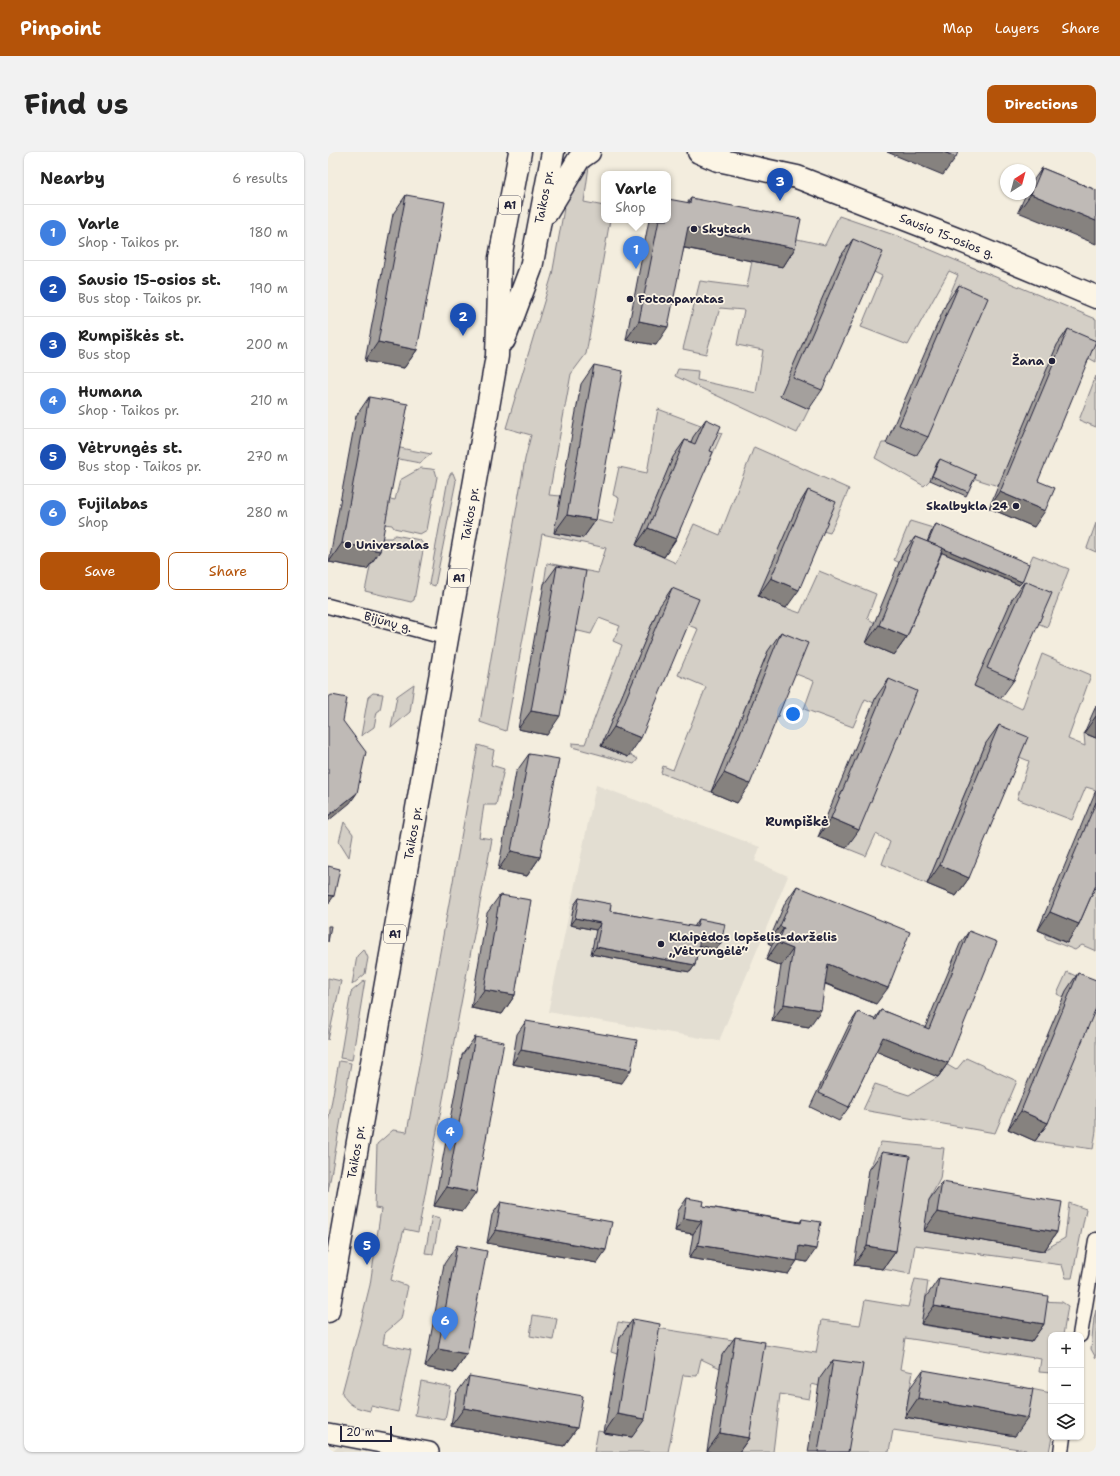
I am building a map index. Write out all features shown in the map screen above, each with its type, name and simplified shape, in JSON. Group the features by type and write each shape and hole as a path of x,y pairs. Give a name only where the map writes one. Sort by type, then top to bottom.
{"main road":[{"name":"Taikos pr.","path":"328,1311 497,356 500,258 520,152"},
{"name":"Taikos pr.","path":"497,356 531,268 553,152"},
{"path":"539,225 579,159 589,152"},
{"name":"Sausio 15-osios g.","path":"699,152 718,160 797,177 959,240 1096,297"},
{"name":"Sausio 15-osios g.","path":"759,152 797,177"}],"street":[{"name":"Bijūnų g.","path":"328,606 448,638"},
{"path":"1081,1332 1096,1240"},
{"path":"328,1433 429,1452"},
{"path":"1060,1452 1062,1440"}],"shaded area":[{"path":"590,159 584,202 601,205 601,223 609,223 586,354 571,374 549,495 561,496 587,518 613,524 619,498 613,495 619,467 647,473 658,409 722,433 705,471 673,458 636,545 676,563 694,524 720,535 754,447 849,489 830,533 819,530 786,608 800,613 819,571 876,594 867,618 875,623 900,563 894,560 910,521 933,528 926,546 1019,585 1033,555 1069,569 1047,627 1035,622 974,686 1022,709 1042,654 1091,675 1068,739 1085,746 1084,733 1096,738 1096,790 1086,787 1072,820 1017,799 1029,761 986,743 927,884 882,864 890,842 876,834 866,856 846,848 877,697 874,703 865,699 853,727 804,709 814,681 791,672 768,651 711,792 661,773 663,766 673,770 706,687 678,675 698,629 683,623 659,607 602,745 628,757 629,754 638,759 634,764 572,747 572,743 585,744 622,645 613,641 620,626 599,618 591,634 566,628 544,584 547,563 598,573 606,548 542,534 506,731 480,722 525,459 531,435 506,428 552,275 567,192"},
{"path":"839,216 900,237 1096,319 1096,362 1085,356 998,486 973,478 930,480 924,486 875,458 882,443 886,443 915,455 975,316 946,304 958,275 949,271 908,345 861,327 882,276 870,270 780,396 809,409 797,433 675,376 678,369 698,371 697,380 756,393 763,350 737,345 744,310 720,308 706,354 683,349 700,281 747,287 752,261 788,237 825,245"},
{"path":"1096,376 1096,427 1079,420"},
{"path":"390,446 431,454 420,463 388,457"},
{"path":"421,468 435,470 437,477 427,530 420,534 394,528 392,525 376,523 381,497 395,500 400,480"},
{"path":"451,473 453,473 456,481 435,586 429,584 448,479"},
{"path":"1096,523 1096,552 1087,548"},
{"path":"395,535 420,540 424,545 414,600 411,602 365,591 376,538 391,538"},
{"path":"414,684 410,712 391,728 397,696"},
{"path":"373,693 383,694 380,710 377,712 374,727 361,736 368,697"},
{"path":"478,745 494,750 491,765 504,769 496,805 484,805 479,837 492,839 418,1232 404,1229 391,1280 408,1286 401,1319 385,1333 383,1344 411,1350 398,1412 371,1406 370,1411 353,1406 347,1401 342,1393 370,1285 381,1209 375,1208 377,1144 393,1130 407,1132"},
{"name":"Klaipėdos lopšelis-darželis „Vėtrungėlė“","path":"596,785 760,847 755,861 788,876 719,1041 548,1012"},
{"path":"344,822 353,834 349,857 339,841"},
{"path":"1096,872 1096,951 1082,945 1075,950 1045,938 1045,934 1066,943"},
{"path":"364,949 368,958 365,974 352,985 357,956"},
{"path":"1067,972 1096,985 1096,1131 1093,1149 1035,1141 1093,1003 1066,992 1063,997 1057,994"},
{"path":"328,978 341,981 328,1040"},
{"path":"365,980 352,1060 340,1058 351,992"},
{"path":"966,1058 1017,1081 995,1133 863,1110 875,1084 909,1095 938,1077 944,1063 956,1070"},
{"path":"339,1061 351,1063 328,1192 328,1122"},
{"path":"881,1142 944,1148 940,1179 929,1200 925,1231 1044,1250 1065,1238 1069,1203 1086,1209 1072,1278 1066,1278 1062,1265 915,1245 910,1274 883,1269 897,1175 869,1170"},
{"path":"432,1216 440,1218 433,1254 425,1253"},
{"path":"915,1279 928,1281 922,1325 1031,1342 1040,1301 1062,1302 1068,1306 1064,1332 1048,1332 1048,1373 1039,1372 1041,1359 905,1338 900,1369 913,1372 905,1417 1026,1388 1048,1392 1048,1440 1051,1440 1049,1452 1026,1452 1026,1450 893,1430 889,1452 838,1452 819,1386 812,1384 809,1399 780,1394 773,1452 737,1452 722,1356 720,1368 701,1359 697,1376 683,1375 668,1452 594,1452 598,1431 632,1437 620,1337 617,1354 611,1352 618,1322 816,1353 822,1320 860,1325 865,1300 908,1307"},
{"path":"1096,1310 1096,1358 1091,1349"},
{"path":"533,1315 557,1319 553,1340 530,1336"},
{"path":"421,1381 451,1387 445,1420 415,1415"},
{"path":"340,1446 373,1452 332,1452"}],"building":[{"path":"944,152 958,152 956,157"},
{"path":"1042,168 1096,190 1096,221 1036,196 1036,182"},
{"path":"406,195 445,202 417,350 378,342"},
{"path":"691,198 801,219 795,248 688,227 668,327 639,321 658,223 671,223 671,200 690,203"},
{"path":"853,239 883,252 822,390 793,378"},
{"path":"959,285 988,298 928,437 899,425"},
{"path":"1068,329 1096,341 1038,481 1055,488 1045,511 1000,492"},
{"path":"594,365 623,371 596,520 567,515"},
{"path":"369,397 408,404 380,551 342,543"},
{"path":"706,419 721,426 710,451 713,452 676,539 648,528 685,440 695,444"},
{"path":"940,459 976,475 968,492 932,476"},
{"path":"808,490 836,502 799,590 771,578"},
{"path":"936,524 1029,564 1022,582 928,542"},
{"path":"915,537 943,548 907,637 879,625"},
{"path":"557,566 586,571 560,716 531,711"},
{"path":"1025,581 1052,593 1014,680 987,668"},
{"path":"672,588 699,599 641,738 614,727"},
{"path":"781,632 808,643 750,784 724,773"},
{"path":"889,679 917,691 859,830 831,818"},
{"path":"332,695 347,698 343,721 366,752 357,793 328,816 328,697"},
{"path":"999,725 1028,737 969,878 940,865"},
{"path":"529,754 559,759 540,857 511,851"},
{"path":"1096,802 1096,885 1079,924 1050,912"},
{"path":"328,866 340,869 334,896 328,895"},
{"path":"797,886 910,932 888,988 828,964 821,1010 784,1004 793,949 778,943 784,928 780,926"},
{"path":"500,895 531,900 515,995 484,990"},
{"path":"579,898 611,904 610,911 697,927 699,919 725,924 721,943 700,939 695,965 596,947 601,923 575,918"},
{"path":"328,926 331,926 328,942"},
{"path":"969,931 997,942 948,1063 883,1037 849,1107 819,1093 858,1012 876,1020 881,1010 929,1029"},
{"path":"1078,973 1096,980 1096,1008 1048,1123 1021,1111"},
{"path":"526,1021 637,1040 631,1070 521,1050"},
{"path":"475,1037 504,1042 476,1193 447,1187"},
{"path":"882,1152 910,1156 896,1251 867,1246"},
{"path":"942,1182 1062,1202 1057,1232 937,1212"},
{"path":"687,1198 704,1201 703,1206 801,1223 802,1219 821,1222 816,1249 799,1246 797,1261 698,1245 702,1221 684,1218"},
{"path":"501,1202 612,1222 606,1250 496,1230"},
{"path":"457,1245 487,1251 467,1354 438,1349"},
{"path":"939,1278 1048,1296 1044,1324 934,1306"},
{"path":"633,1319 660,1324 645,1419 617,1414"},
{"path":"735,1337 765,1342 749,1438 720,1433"},
{"path":"833,1360 863,1364 848,1452 818,1452"},
{"path":"923,1370 1033,1389 1028,1418 918,1398"},
{"path":"469,1376 583,1396 577,1428 464,1408"}],"place":[{"name":"Rumpiškės st.","path":"780,201"},
{"name":"Skytech","path":"694,229"},
{"name":"Varle","path":"636,269"},
{"name":"Fotoaparatas","path":"630,299"},
{"name":"Sausio 15-osios st.","path":"463,336"},
{"name":"Žana","path":"1052,361"},
{"name":"Skalbykla 24","path":"1016,506"},
{"name":"Universalas","path":"348,545"},
{"name":"Klaipėdos lopšelis-darželis „Vėtrungėlė“","path":"661,944"},
{"name":"Humana","path":"450,1151"},
{"name":"Vėtrungės st.","path":"367,1265"},
{"name":"Fujilabas","path":"445,1340"}],"district":[{"name":"Rumpiškė","path":"797,821"}]}
